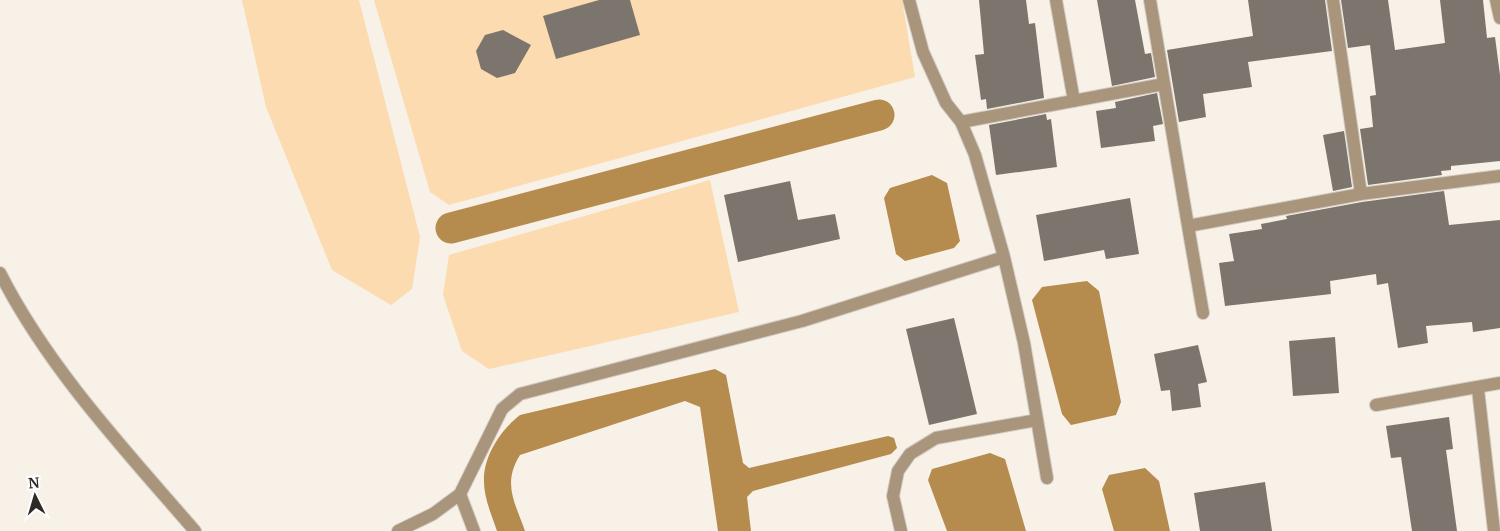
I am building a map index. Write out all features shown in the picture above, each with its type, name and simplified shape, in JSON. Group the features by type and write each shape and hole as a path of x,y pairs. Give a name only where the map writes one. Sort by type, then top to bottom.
{"street":[{"path":"909,0 923,52 946,103 961,122 974,155 1004,257 1024,343 1047,478"},
{"path":"1056,0 1074,101"},
{"path":"1150,0 1203,312"},
{"path":"1333,0 1362,194"},
{"path":"1496,0 1500,18"},
{"path":"961,122 1164,84"},
{"path":"1188,226 1362,194 1500,176"},
{"path":"398,531 433,514 460,494 502,409 520,394 802,321 1004,257"},
{"path":"0,272 37,334 97,418 195,531"},
{"path":"1376,405 1478,389 1500,383"},
{"path":"1478,389 1494,531"},
{"path":"901,531 893,496 898,471 910,454 936,438 1038,420"},
{"path":"460,494 474,531"}],"shaded area":[{"path":"242,0 359,0 420,237 412,289 391,305 332,270 266,107"},
{"path":"374,0 902,0 915,77 449,205 430,192"},
{"path":"932,175 947,183 960,241 954,248 905,261 896,254 884,198 890,188"},
{"path":"710,180 739,312 489,369 462,351 443,295 449,255"},
{"path":"1087,281 1099,291 1121,402 1116,415 1071,425 1062,414 1032,300 1042,287"},
{"path":"715,369 726,375 743,463 749,468 888,436 894,438 897,448 891,454 753,491 747,497 751,531 718,531 700,407 685,401 520,455 515,465 511,484 514,502 525,531 497,531 485,494 484,472 494,444 506,428 520,415"},
{"path":"990,453 1005,459 1026,531 947,531 928,480 932,469"},
{"path":"1145,468 1159,481 1170,531 1114,531 1102,489 1109,475"}],"building":[{"path":"599,0 630,0 640,35 556,59 543,16"},
{"path":"979,0 1026,0 1029,24 1035,23 1044,98 987,109 986,99 981,100 975,55 984,54"},
{"path":"1097,0 1135,0 1145,54 1151,53 1155,77 1112,86"},
{"path":"1248,0 1325,0 1332,51 1248,62 1252,87 1203,94 1206,117 1179,122 1167,50 1253,36"},
{"path":"1341,0 1388,0 1395,50 1445,43 1440,0 1483,0 1487,38 1495,37 1500,75 1500,161 1451,166 1451,170 1441,171 1442,175 1368,185 1360,129 1373,127 1370,96 1376,95 1370,45 1348,48"},
{"path":"503,30 531,45 515,73 497,78 481,69 476,51 485,35"},
{"path":"1157,93 1163,124 1153,126 1155,141 1101,148 1096,111 1116,108 1115,102"},
{"path":"1046,114 1047,120 1051,119 1057,167 996,175 989,125"},
{"path":"1344,131 1352,187 1333,191 1323,135"},
{"path":"790,181 798,220 835,214 840,239 738,262 724,195"},
{"path":"1444,191 1449,225 1500,220 1500,328 1473,332 1472,322 1426,326 1428,343 1398,348 1388,283 1377,285 1376,274 1330,281 1331,294 1225,306 1219,263 1234,261 1229,234 1262,229 1261,224 1287,219 1286,216 1362,202"},
{"path":"1130,198 1139,254 1106,259 1104,250 1044,261 1036,215"},
{"path":"954,318 977,414 929,425 906,329"},
{"path":"1335,337 1339,393 1293,396 1289,341"},
{"path":"1198,345 1207,382 1198,384 1201,407 1172,411 1170,390 1161,391 1154,354"},
{"path":"1449,417 1453,449 1446,450 1457,531 1412,531 1401,457 1391,458 1386,426"},
{"path":"1265,482 1272,531 1200,531 1194,493"}],"waterway":[{"path":"451,228 879,115"}]}
